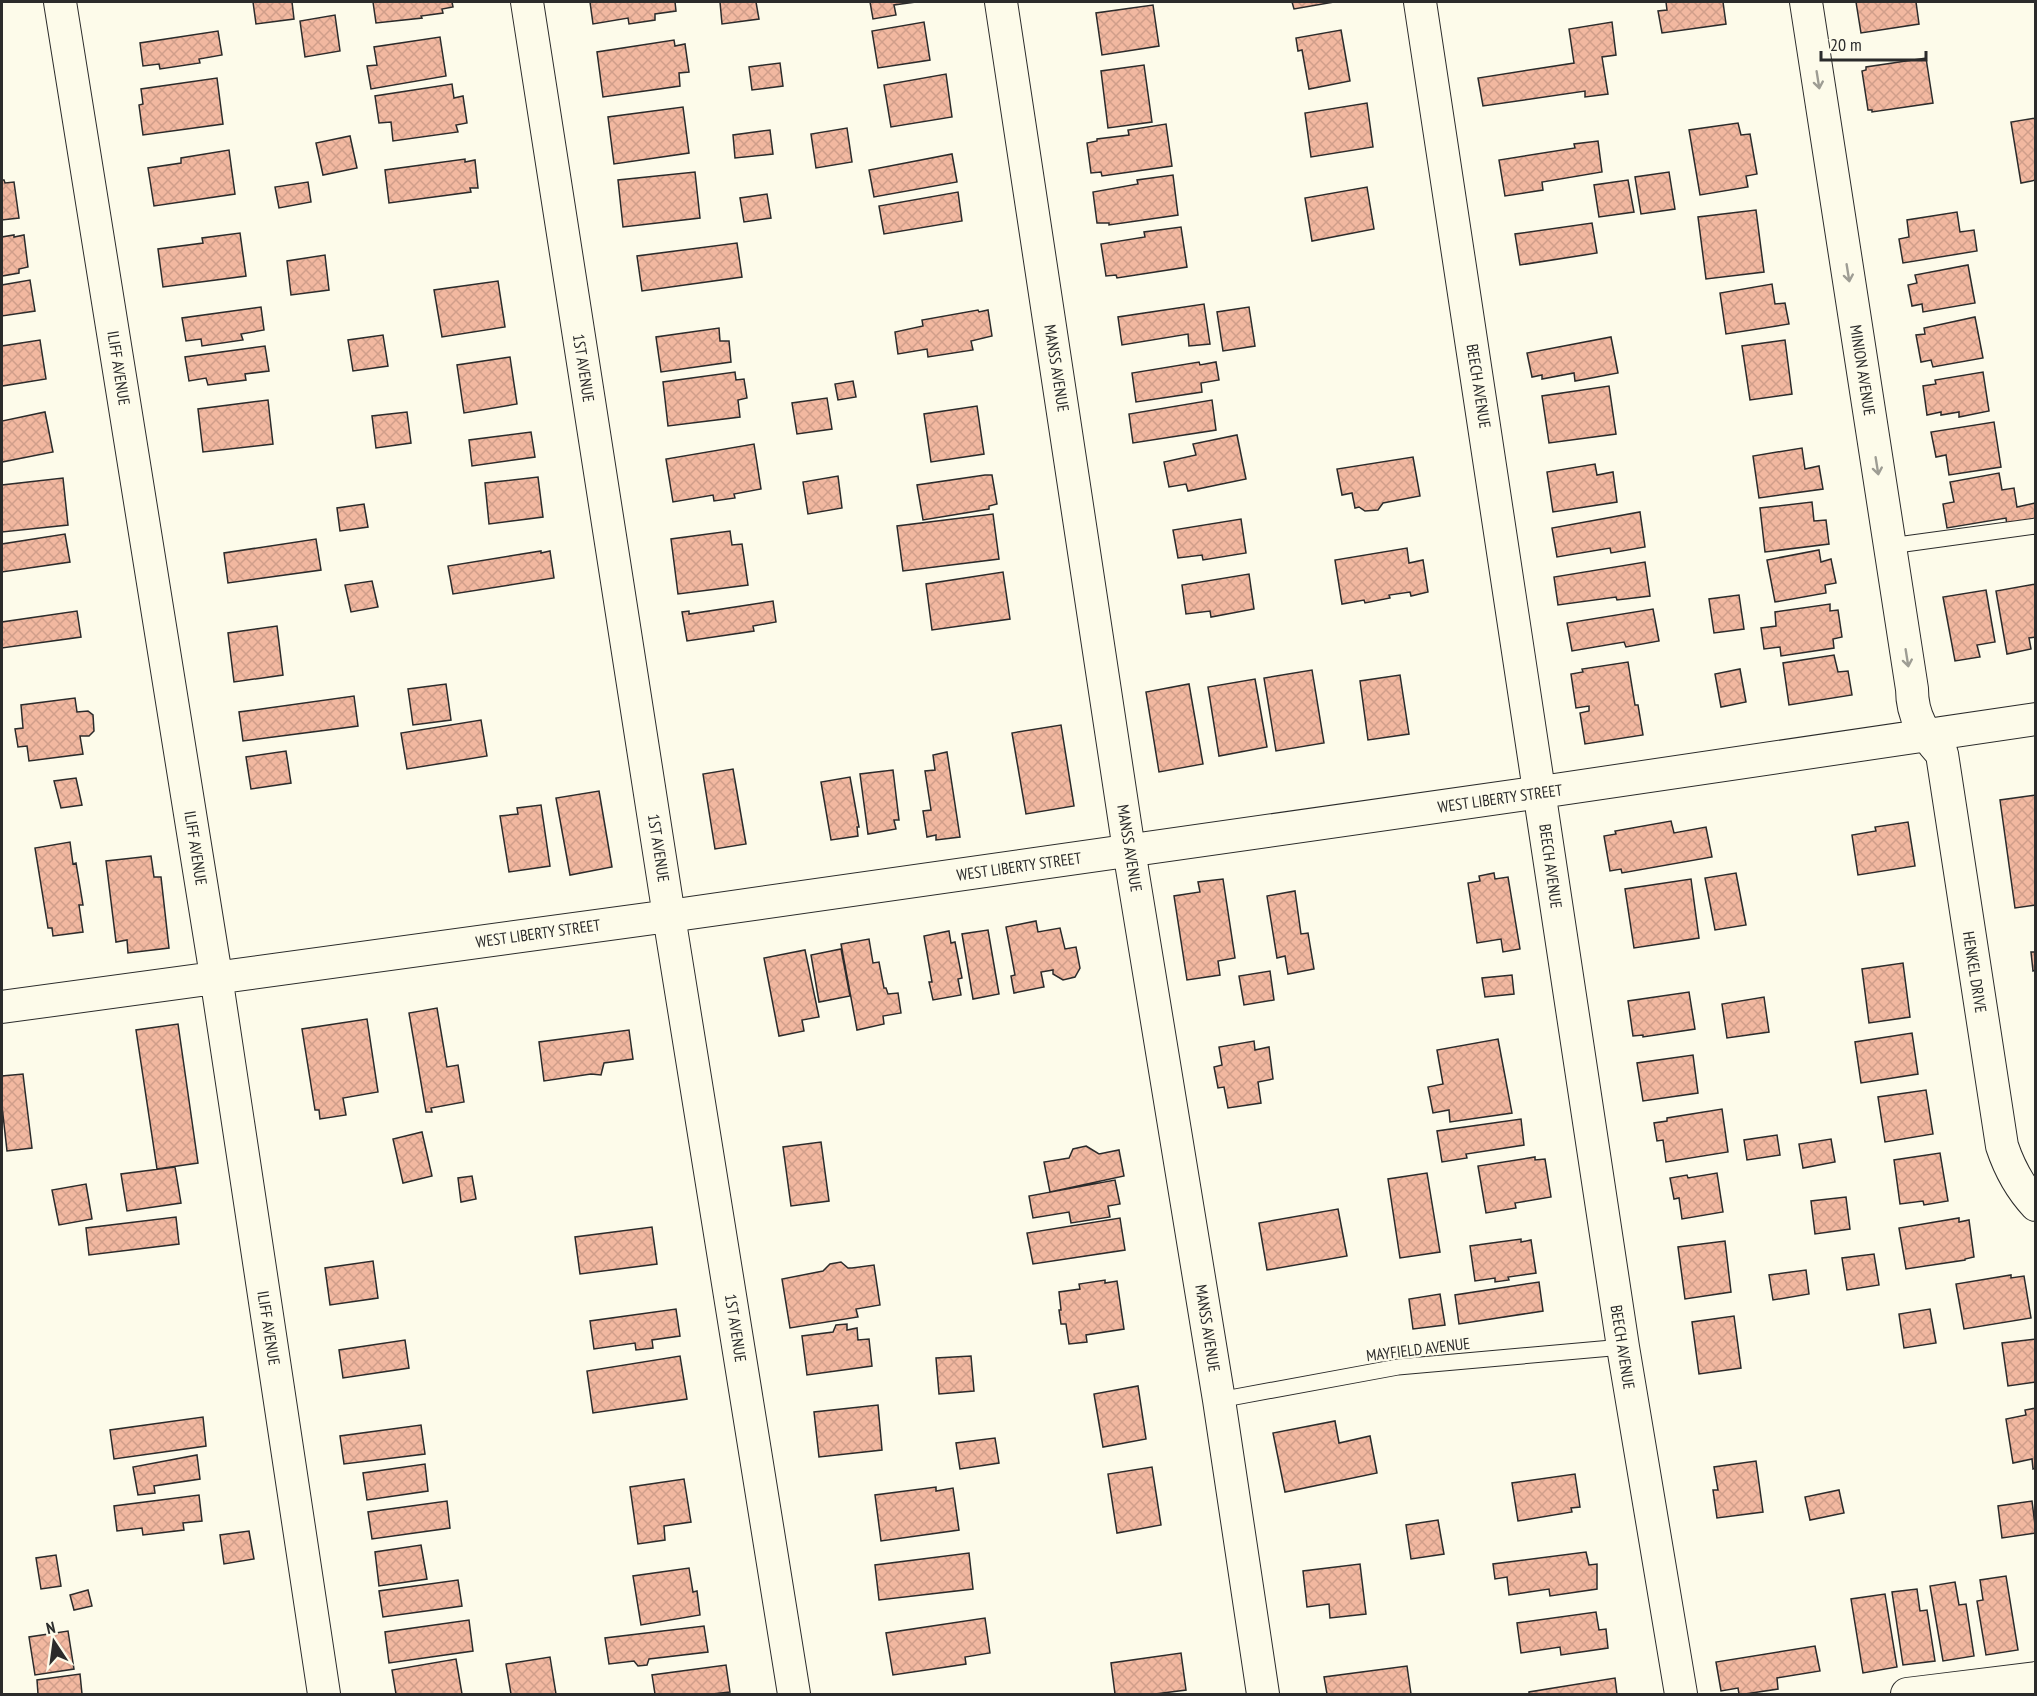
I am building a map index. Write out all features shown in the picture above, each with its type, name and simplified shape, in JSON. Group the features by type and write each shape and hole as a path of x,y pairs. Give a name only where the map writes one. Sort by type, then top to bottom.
{"street":[{"name":"ILIFF AVENUE","path":"60,2 216,976 324,1695"},
{"name":"1ST AVENUE","path":"527,2 669,916 794,1695"},
{"name":"MANSS AVENUE","path":"1001,2 1130,850 1219,1400 1263,1695"},
{"name":"BEECH AVENUE","path":"1420,2 1623,1347 1681,1695"},
{"name":"MINION AVENUE","path":"1806,2 1912,700 1916,719 1926,736"},
{"name":"WEST LIBERTY STREET","path":"2,1006 669,916 1540,792 2036,718"},
{"name":"HENKEL DRIVE","path":"1926,736 1942,754 2002,1146 2023,1188 2036,1205"},
{"path":"1907,1695 2036,1678"}],"lane":[{"path":"1890,546 2036,525"},
{"name":"MAYFIELD AVENUE","path":"1219,1400 1398,1367 1623,1347"}],"building":[{"path":"253,2 292,2 294,19 256,24"},
{"path":"373,2 452,2 453,7 442,9 443,13 421,16 422,18 376,23"},
{"path":"590,2 675,2 676,11 655,14 655,20 629,24 628,18 593,24"},
{"path":"720,2 756,2 759,19 722,24"},
{"path":"870,2 916,2 894,5 896,15 873,19"},
{"path":"1292,2 1334,2 1294,9"},
{"path":"1666,2 1723,2 1726,24 1662,33 1658,11 1667,10"},
{"path":"1856,2 1916,2 1919,24 1861,33"},
{"path":"1153,5 1159,46 1102,55 1096,13"},
{"path":"335,15 340,51 305,57 300,21"},
{"path":"924,22 930,60 878,68 872,31"},
{"path":"1612,22 1616,55 1602,57 1608,94 1585,97 1585,91 1483,106 1478,78 1574,63 1569,29"},
{"path":"1341,30 1350,81 1309,89 1302,50 1298,51 1296,38"},
{"path":"218,31 222,55 199,59 200,63 160,69 159,64 143,66 140,43"},
{"path":"440,37 446,76 371,89 367,66 377,65 374,47"},
{"path":"674,40 675,46 685,44 689,72 679,73 680,86 603,97 597,52"},
{"path":"1926,58 1933,103 1872,112 1868,110 1862,71 1866,70 1866,67"},
{"path":"780,63 783,86 752,90 749,67"},
{"path":"1144,65 1152,122 1108,128 1101,71"},
{"path":"946,74 952,117 891,127 884,85"},
{"path":"217,78 223,124 143,135 139,105 143,104 141,89"},
{"path":"452,84 454,98 463,96 467,123 456,125 458,132 393,141 391,122 379,123 375,96"},
{"path":"1367,103 1373,147 1311,157 1305,113"},
{"path":"683,107 689,153 614,164 608,117"},
{"path":"2036,118 2036,180 2021,183 2011,122"},
{"path":"1738,123 1741,135 1750,134 1757,174 1746,176 1748,187 1700,195 1689,130"},
{"path":"1166,124 1172,166 1102,176 1101,172 1091,173 1087,143 1097,141 1097,139 1129,135 1128,130"},
{"path":"847,128 852,162 816,168 811,134"},
{"path":"770,130 773,154 735,158 733,135"},
{"path":"350,136 357,168 323,175 316,143"},
{"path":"1598,141 1602,172 1542,182 1543,190 1505,196 1499,160 1575,148 1574,144"},
{"path":"229,150 235,194 154,206 148,168 181,163 181,158"},
{"path":"952,154 957,182 874,197 869,170"},
{"path":"465,159 465,162 475,160 478,188 470,188 471,192 389,203 385,170"},
{"path":"695,172 700,218 623,227 618,180"},
{"path":"1669,172 1675,209 1641,214 1635,177"},
{"path":"1173,175 1178,215 1109,225 1109,223 1097,223 1093,192 1138,184 1137,180"},
{"path":"2,180 5,183 14,182 19,218 2,220"},
{"path":"1628,180 1634,212 1599,217 1594,185"},
{"path":"308,182 311,202 279,208 275,187"},
{"path":"1367,187 1374,229 1312,241 1305,198"},
{"path":"958,192 962,221 884,234 879,206"},
{"path":"767,194 771,218 744,222 740,198"},
{"path":"1756,210 1764,272 1706,279 1698,217"},
{"path":"1957,212 1960,232 1974,230 1977,251 1903,263 1899,239 1909,237 1907,220"},
{"path":"1592,223 1597,253 1520,265 1515,234"},
{"path":"1181,227 1187,267 1117,278 1116,275 1106,276 1101,244 1145,237 1144,232"},
{"path":"240,233 246,276 163,287 158,249 203,243 202,238"},
{"path":"14,235 14,237 24,235 28,267 19,269 19,273 2,276 2,237"},
{"path":"737,243 742,277 642,291 637,256"},
{"path":"325,255 329,290 291,295 287,261"},
{"path":"1968,265 1975,303 1923,312 1922,304 1912,306 1908,285 1917,283 1915,275"},
{"path":"30,280 35,311 2,316 2,285"},
{"path":"498,281 505,327 442,337 434,290"},
{"path":"1772,284 1775,304 1785,303 1789,324 1726,334 1720,293"},
{"path":"1204,304 1210,344 1189,346 1188,334 1122,345 1118,317"},
{"path":"261,307 264,330 241,334 243,340 202,346 201,339 186,341 182,318"},
{"path":"1249,307 1255,346 1223,351 1217,312"},
{"path":"978,310 979,312 988,310 992,336 971,341 973,350 928,357 927,349 898,354 895,332 923,326 922,320"},
{"path":"1975,317 1983,358 1933,367 1931,360 1921,362 1916,335 1925,334 1924,328"},
{"path":"719,328 720,341 729,341 731,362 661,372 656,337"},
{"path":"383,335 388,366 353,371 348,340"},
{"path":"1611,337 1618,373 1575,381 1574,373 1542,379 1542,375 1532,377 1527,353"},
{"path":"40,340 46,379 2,386 2,346"},
{"path":"1785,340 1792,394 1750,400 1742,346"},
{"path":"265,346 269,371 245,374 246,380 208,385 206,378 189,381 185,357"},
{"path":"510,357 517,404 464,413 457,365"},
{"path":"1199,362 1200,365 1216,362 1219,380 1201,383 1202,392 1136,402 1132,373"},
{"path":"735,372 736,380 744,379 747,398 738,400 740,417 668,426 663,382"},
{"path":"1983,372 1989,411 1959,417 1959,412 1927,415 1923,386 1936,384 1935,380"},
{"path":"853,381 856,397 838,400 835,384"},
{"path":"1609,386 1616,434 1549,443 1542,396"},
{"path":"827,398 832,429 797,434 792,403"},
{"path":"268,400 273,444 203,452 198,409"},
{"path":"1212,400 1216,430 1133,443 1129,414"},
{"path":"977,406 984,454 931,462 924,414"},
{"path":"45,412 53,452 2,462 2,421"},
{"path":"407,412 411,443 376,448 372,416"},
{"path":"1994,422 2001,467 1949,475 1946,455 1936,457 1931,432"},
{"path":"531,432 535,457 472,466 469,440"},
{"path":"1237,435 1246,479 1188,491 1186,484 1169,487 1164,462 1196,455 1193,444"},
{"path":"754,444 761,489 734,494 735,498 714,501 713,495 673,502 666,459"},
{"path":"1802,448 1805,469 1819,466 1823,489 1759,498 1753,456"},
{"path":"1413,457 1420,496 1383,503 1378,510 1365,511 1359,507 1355,508 1352,493 1342,495 1337,469"},
{"path":"1595,464 1597,475 1613,472 1617,502 1553,512 1547,472"},
{"path":"1999,473 2002,490 2014,488 2017,507 2035,503 2036,520 2007,526 2006,518 1947,528 1943,504 1954,502 1950,482"},
{"path":"992,475 997,504 989,506 989,509 923,520 917,485"},
{"path":"838,476 842,508 808,514 803,482"},
{"path":"538,477 543,517 489,524 485,483"},
{"path":"63,478 68,525 2,532 2,485"},
{"path":"1812,502 1814,521 1826,520 1829,544 1765,552 1760,508"},
{"path":"364,504 368,527 340,531 337,508"},
{"path":"1640,512 1645,547 1611,553 1610,548 1557,557 1552,528"},
{"path":"993,514 999,559 903,571 897,526"},
{"path":"1241,519 1246,553 1203,560 1202,555 1178,558 1173,530"},
{"path":"730,531 732,545 742,544 748,585 678,594 671,539"},
{"path":"65,534 70,562 2,572 2,544"},
{"path":"316,539 321,570 228,583 224,553"},
{"path":"1407,548 1409,563 1423,560 1428,592 1411,596 1410,592 1389,595 1390,598 1365,603 1364,600 1342,604 1335,560"},
{"path":"1819,550 1821,562 1831,559 1836,583 1825,585 1826,593 1775,602 1767,560"},
{"path":"541,551 541,553 550,551 554,578 453,594 448,566"},
{"path":"1645,562 1650,596 1617,600 1616,597 1558,605 1554,577"},
{"path":"1003,572 1010,619 932,630 926,584"},
{"path":"1249,574 1254,609 1211,617 1210,611 1186,614 1182,585"},
{"path":"372,581 378,607 351,612 345,585"},
{"path":"2036,584 2036,637 2029,638 2031,649 2007,654 1996,591"},
{"path":"1986,590 1995,642 1977,645 1980,657 1955,661 1943,597"},
{"path":"1739,595 1744,629 1714,633 1709,599"},
{"path":"773,601 776,622 753,626 754,631 687,641 682,612 689,611 689,614"},
{"path":"1830,604 1830,611 1838,610 1842,637 1833,639 1834,648 1781,656 1780,647 1764,649 1761,628 1776,626 1775,612"},
{"path":"1653,609 1659,641 1626,647 1624,642 1572,651 1567,623"},
{"path":"77,611 81,637 2,648 2,622"},
{"path":"277,626 283,675 234,682 228,633"},
{"path":"1834,655 1838,672 1848,671 1852,695 1789,705 1783,663"},
{"path":"1628,662 1643,735 1585,744 1580,713 1589,711 1589,706 1576,708 1571,674 1583,672 1582,669"},
{"path":"1740,669 1746,702 1721,707 1715,674"},
{"path":"1312,670 1324,743 1276,751 1264,678"},
{"path":"1400,675 1409,734 1368,740 1360,681"},
{"path":"1255,679 1267,747 1219,756 1208,687"},
{"path":"446,684 451,720 413,725 408,689"},
{"path":"1189,684 1203,764 1159,772 1146,692"},
{"path":"354,696 358,726 243,741 239,712"},
{"path":"75,698 77,712 88,711 93,715 94,731 89,736 80,736 83,754 29,761 27,746 18,747 15,729 23,728 21,705"},
{"path":"481,720 487,756 407,769 401,733"},
{"path":"1061,725 1074,806 1026,814 1012,733"},
{"path":"286,751 291,783 251,789 246,757"},
{"path":"947,752 960,837 936,840 936,835 927,837 923,811 931,810 925,771 935,770 933,755"},
{"path":"733,769 746,844 715,849 703,774"},
{"path":"893,770 899,820 894,820 896,829 868,834 860,774"},
{"path":"850,777 859,827 857,827 858,836 831,840 821,782"},
{"path":"76,778 82,805 61,808 54,781"},
{"path":"599,791 612,867 570,875 556,798"},
{"path":"2036,795 2036,905 2015,908 2000,800"},
{"path":"541,805 550,866 509,872 500,816 518,814 517,808"},
{"path":"1671,821 1674,833 1706,827 1712,857 1622,873 1621,869 1610,871 1604,836 1616,834 1615,831"},
{"path":"1908,822 1915,866 1858,875 1852,835 1876,831 1875,827"},
{"path":"70,842 83,905 79,905 83,932 53,936 52,928 48,928 35,848"},
{"path":"151,856 154,877 161,877 169,948 128,953 127,940 116,942 106,861"},
{"path":"1494,873 1495,879 1508,877 1520,949 1503,952 1501,939 1477,943 1468,883 1480,881 1479,876"},
{"path":"1736,873 1746,925 1715,930 1705,878"},
{"path":"1223,879 1235,958 1218,961 1220,975 1187,980 1174,896 1200,892 1198,882"},
{"path":"1691,879 1699,938 1634,948 1625,889"},
{"path":"1295,891 1301,934 1308,933 1314,969 1288,974 1285,956 1277,958 1267,896"},
{"path":"1036,921 1038,932 1060,928 1065,949 1076,947 1080,968 1075,977 1063,980 1053,974 1053,970 1041,972 1044,987 1014,993 1011,976 1015,975 1006,927"},
{"path":"988,930 999,994 973,999 962,934"},
{"path":"949,931 951,943 955,942 962,978 958,979 961,995 933,1000 924,936"},
{"path":"869,939 873,963 879,962 884,988 888,994 898,993 901,1013 883,1016 884,1024 857,1030 841,944"},
{"path":"841,949 850,996 819,1002 811,955"},
{"path":"805,950 819,1017 802,1020 804,1031 779,1036 764,958"},
{"path":"2031,952 2036,952 2036,970 2033,971"},
{"path":"1903,963 1910,1017 1869,1023 1862,969"},
{"path":"1270,971 1274,1000 1244,1005 1239,976"},
{"path":"1512,975 1514,994 1485,997 1482,978"},
{"path":"1689,992 1695,1029 1643,1037 1643,1035 1633,1036 1628,1001"},
{"path":"1764,997 1769,1032 1727,1038 1722,1004"},
{"path":"437,1008 447,1067 458,1065 464,1102 431,1108 432,1112 426,1112 409,1013"},
{"path":"367,1019 378,1092 343,1098 346,1115 320,1119 319,1110 315,1110 302,1029"},
{"path":"178,1024 198,1163 157,1169 136,1030"},
{"path":"629,1030 633,1059 604,1063 601,1075 591,1074 544,1081 539,1042"},
{"path":"1912,1033 1918,1074 1861,1083 1855,1042"},
{"path":"1498,1039 1512,1113 1450,1122 1449,1110 1433,1113 1428,1087 1443,1084 1437,1050"},
{"path":"1254,1041 1255,1050 1269,1047 1273,1079 1258,1082 1261,1103 1228,1108 1224,1087 1218,1088 1214,1067 1222,1065 1219,1047"},
{"path":"1693,1055 1698,1093 1643,1101 1637,1063"},
{"path":"23,1074 32,1148 7,1151 2,1106 2,1076"},
{"path":"1926,1090 1933,1134 1885,1142 1878,1097"},
{"path":"1722,1109 1728,1152 1666,1162 1663,1140 1657,1141 1654,1123 1667,1121 1667,1118"},
{"path":"1521,1119 1524,1145 1466,1154 1467,1158 1442,1162 1437,1131"},
{"path":"422,1132 432,1176 403,1183 393,1139"},
{"path":"1777,1135 1780,1155 1747,1160 1744,1140"},
{"path":"1831,1139 1835,1162 1803,1168 1799,1144"},
{"path":"821,1142 829,1201 791,1206 783,1147"},
{"path":"1086,1146 1099,1154 1119,1150 1124,1176 1050,1192 1044,1162 1069,1158 1073,1149"},
{"path":"1940,1153 1948,1201 1924,1205 1923,1201 1900,1204 1894,1160"},
{"path":"1535,1157 1535,1160 1545,1159 1551,1197 1515,1203 1516,1208 1486,1213 1478,1166"},
{"path":"175,1167 181,1203 127,1211 121,1174"},
{"path":"1427,1173 1440,1252 1400,1258 1388,1179"},
{"path":"1717,1173 1723,1212 1682,1219 1679,1198 1674,1199 1670,1178 1687,1175 1688,1178"},
{"path":"472,1176 476,1199 461,1202 458,1178"},
{"path":"1115,1180 1120,1204 1108,1206 1110,1217 1071,1223 1069,1212 1033,1218 1029,1196"},
{"path":"86,1184 92,1219 59,1225 52,1190"},
{"path":"1846,1197 1850,1229 1815,1234 1811,1201"},
{"path":"1338,1209 1347,1256 1267,1270 1259,1223"},
{"path":"176,1217 179,1244 89,1255 86,1228"},
{"path":"1120,1218 1125,1250 1033,1264 1027,1233"},
{"path":"1959,1218 1959,1222 1969,1220 1974,1257 1906,1269 1899,1228"},
{"path":"652,1227 657,1264 580,1274 575,1237"},
{"path":"1521,1239 1521,1242 1531,1240 1536,1273 1508,1277 1509,1280 1495,1282 1495,1278 1475,1281 1470,1246"},
{"path":"1725,1241 1731,1292 1685,1299 1678,1247"},
{"path":"1874,1254 1879,1285 1847,1290 1842,1258"},
{"path":"373,1261 378,1298 330,1305 325,1268"},
{"path":"841,1262 848,1268 874,1265 880,1305 856,1309 858,1317 790,1328 782,1279 823,1271 830,1264"},
{"path":"1806,1270 1809,1294 1773,1300 1769,1275"},
{"path":"2011,1275 2011,1278 2024,1276 2031,1318 1964,1329 1956,1284"},
{"path":"1105,1280 1105,1283 1117,1281 1124,1329 1086,1335 1087,1342 1069,1344 1066,1324 1061,1324 1059,1292 1080,1289 1079,1284"},
{"path":"1539,1282 1543,1311 1459,1324 1455,1295"},
{"path":"1440,1294 1445,1325 1413,1329 1409,1299"},
{"path":"676,1309 680,1336 652,1340 653,1348 636,1350 635,1343 594,1349 590,1321"},
{"path":"1930,1309 1936,1343 1904,1348 1899,1314"},
{"path":"1734,1316 1741,1368 1699,1374 1692,1322"},
{"path":"847,1324 847,1330 857,1328 858,1340 869,1339 872,1366 807,1375 802,1336 833,1332 836,1325"},
{"path":"2036,1339 2036,1382 2008,1386 2002,1343"},
{"path":"405,1340 409,1368 343,1378 339,1350"},
{"path":"680,1356 687,1399 593,1413 587,1371"},
{"path":"971,1356 974,1391 939,1394 936,1358"},
{"path":"1138,1386 1146,1439 1103,1447 1094,1394"},
{"path":"878,1405 882,1450 819,1457 814,1412"},
{"path":"2036,1408 2036,1468 2033,1469 2032,1459 2013,1463 2006,1419 2026,1415 2025,1410"},
{"path":"203,1417 206,1446 114,1459 110,1430"},
{"path":"1335,1421 1339,1443 1370,1436 1377,1473 1285,1492 1273,1433"},
{"path":"421,1425 425,1454 344,1464 340,1436"},
{"path":"995,1438 999,1463 960,1469 956,1443"},
{"path":"197,1455 200,1479 154,1486 155,1493 138,1495 133,1467"},
{"path":"1756,1461 1763,1512 1717,1518 1713,1490 1718,1490 1714,1467"},
{"path":"425,1464 428,1491 367,1500 363,1473"},
{"path":"1152,1467 1161,1525 1117,1533 1108,1474"},
{"path":"1575,1474 1580,1507 1571,1508 1572,1512 1518,1521 1512,1483"},
{"path":"684,1479 691,1522 664,1526 665,1540 638,1544 630,1487"},
{"path":"936,1487 936,1491 953,1488 959,1530 881,1541 875,1495"},
{"path":"1839,1490 1844,1513 1810,1520 1805,1497"},
{"path":"199,1495 202,1521 183,1523 184,1530 143,1535 142,1528 117,1531 114,1506"},
{"path":"447,1501 450,1528 372,1539 368,1512"},
{"path":"2032,1501 2036,1533 2002,1538 1998,1506"},
{"path":"1438,1520 1444,1554 1411,1559 1406,1525"},
{"path":"249,1531 254,1559 224,1564 220,1535"},
{"path":"421,1545 427,1579 379,1586 375,1552"},
{"path":"1586,1552 1589,1565 1597,1564 1597,1589 1550,1596 1549,1589 1509,1595 1507,1577 1495,1579 1493,1564"},
{"path":"969,1553 973,1589 879,1600 875,1565"},
{"path":"56,1555 61,1586 41,1589 36,1558"},
{"path":"1360,1564 1366,1614 1330,1618 1329,1604 1307,1607 1303,1571"},
{"path":"689,1568 693,1592 697,1591 700,1615 641,1625 633,1576"},
{"path":"2006,1576 2018,1650 1986,1655 1977,1601 1983,1600 1980,1580"},
{"path":"458,1580 462,1606 383,1617 379,1591"},
{"path":"1955,1582 1959,1605 1966,1604 1974,1656 1943,1661 1930,1586"},
{"path":"1917,1589 1920,1611 1927,1610 1935,1661 1903,1665 1892,1592"},
{"path":"88,1590 92,1606 74,1610 70,1595"},
{"path":"1885,1594 1897,1667 1863,1673 1851,1599"},
{"path":"1596,1612 1599,1630 1606,1629 1608,1648 1561,1655 1560,1647 1521,1653 1517,1623"},
{"path":"985,1618 990,1653 965,1657 966,1664 893,1675 886,1633"},
{"path":"469,1620 473,1651 389,1663 385,1632"},
{"path":"704,1626 708,1652 649,1659 647,1665 638,1666 634,1661 609,1664 605,1638"},
{"path":"68,1631 74,1669 35,1675 29,1637"},
{"path":"1815,1646 1820,1671 1777,1678 1778,1689 1745,1694 1739,1694 1738,1688 1721,1691 1716,1662"},
{"path":"1181,1653 1186,1690 1155,1694 1115,1694 1111,1663"},
{"path":"550,1657 556,1694 511,1694 506,1664"},
{"path":"456,1659 462,1694 396,1694 392,1670"},
{"path":"726,1665 730,1692 655,1694 652,1675"},
{"path":"1407,1666 1411,1694 1327,1694 1324,1677"},
{"path":"80,1674 82,1694 38,1694 37,1680"},
{"path":"1615,1678 1617,1694 1529,1694 1529,1692"}]}
